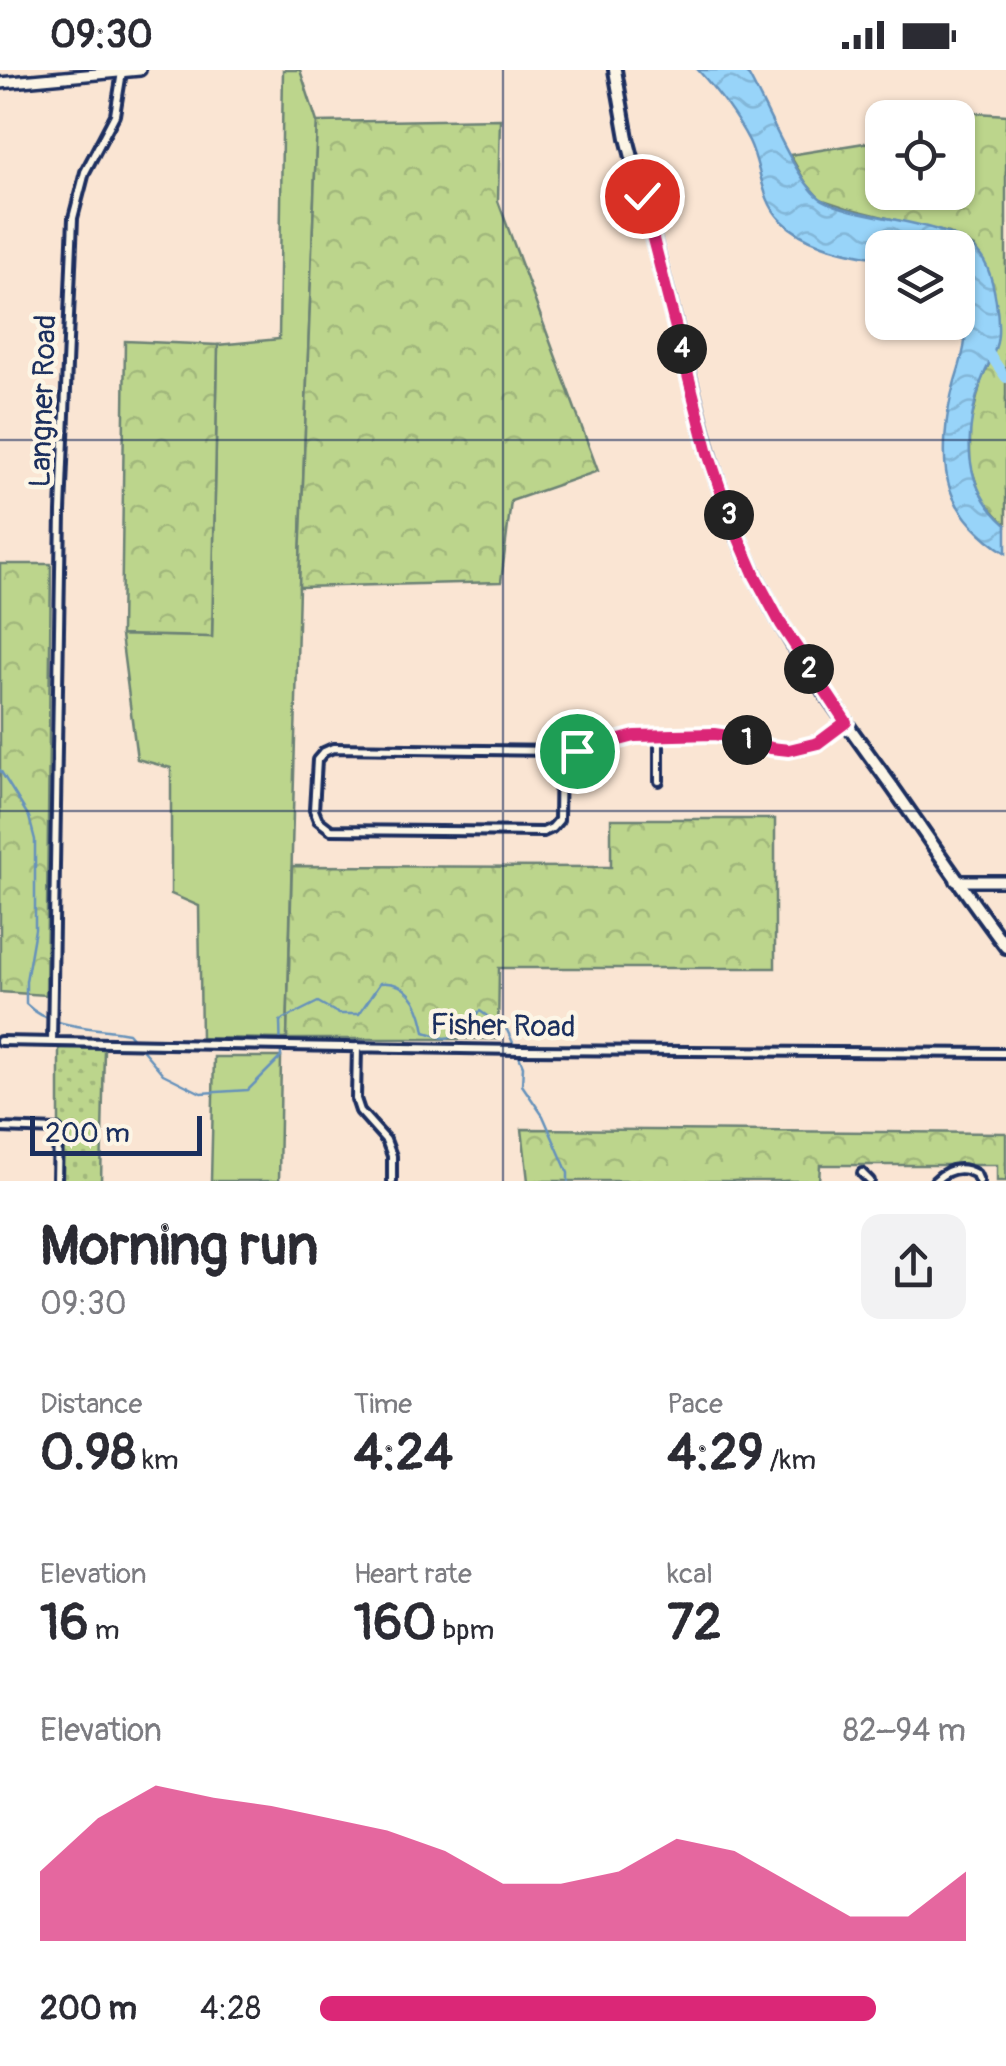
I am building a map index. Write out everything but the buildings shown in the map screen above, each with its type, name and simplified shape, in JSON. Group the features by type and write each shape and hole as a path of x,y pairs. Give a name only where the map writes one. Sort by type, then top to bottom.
{"main road":[{"path":"615,70 630,150 708,453 738,538 772,608 821,687 1006,947"}],"street":[{"path":"0,83 140,70"},
{"name":"Langner Road","path":"52,1042 60,529 73,218 85,172 114,115 122,72"},
{"path":"560,750 560,814 548,831 338,830 326,828 316,815 315,765 328,749 586,750 626,738 728,735 789,750 818,743 846,722"},
{"path":"659,735 660,782"},
{"path":"956,880 1006,881"},
{"name":"Fisher Road","path":"0,1041 1006,1054"},
{"path":"357,1047 356,1100 360,1112 386,1140 392,1156 392,1181"},
{"path":"0,1128 58,1130 57,1181"},
{"path":"935,1181 950,1170 965,1169 976,1174 979,1181"},
{"path":"862,1174 870,1181"}],"green space":[{"path":"283,70 300,70 317,122 287,1039 201,1038 199,906 171,894 171,768 137,759 121,635 212,637 218,345 279,339"},
{"path":"975,113 1006,115 1006,525 981,498 970,463 970,426 989,364 994,295 986,266 975,249 975,230 936,230 820,199 790,155 865,143 865,210 975,210"},
{"path":"500,119 498,201 598,471 511,501 501,582 299,587 317,122"},
{"path":"125,341 218,345 212,637 121,635"},
{"path":"0,564 51,564 46,995 0,992"},
{"path":"611,819 775,819 775,968 499,968 498,1039 287,1039 292,866 611,867"},
{"path":"59,1048 104,1049 101,1181 59,1181"},
{"path":"214,1057 281,1057 279,1181 211,1181"},
{"path":"522,1129 1006,1133 1006,1181 997,1181 997,1165 820,1165 819,1181 528,1181"}],"water":[{"path":"698,70 742,70 749,76 803,179 823,200 937,230 865,230 865,255 803,236 774,212 753,151 726,104"},
{"path":"975,249 992,283 998,335 975,404 971,460 981,494 1006,525 1006,553 966,517 954,499 947,477 947,421 964,340 975,340"}],"waterway":[{"path":"986,349 1006,378"},
{"path":"0,770 29,817 35,840 35,929 26,1004 60,1023 128,1033 135,1041"},
{"path":"140,1047 163,1074 201,1093 248,1090 281,1057 280,1021 318,1002 339,1014 359,1014 380,983 400,986 413,997 425,1032 444,1038 462,1036 467,1022 480,1011 507,1030 515,1047"},
{"path":"518,1054 523,1066 522,1085 543,1116 568,1181"}],"route":[{"path":"577,751 635,736 714,734 789,750 818,743 846,722 781,624 730,518 708,453 642,196"}]}
